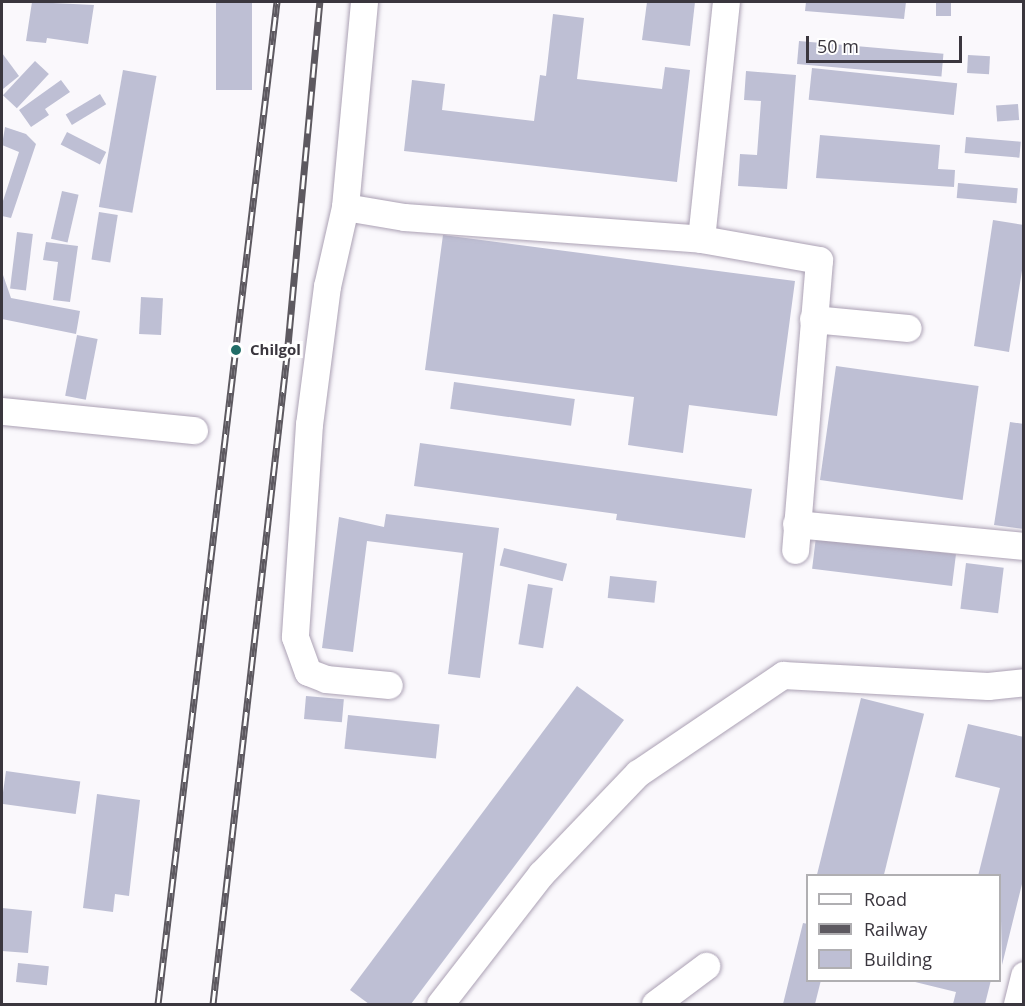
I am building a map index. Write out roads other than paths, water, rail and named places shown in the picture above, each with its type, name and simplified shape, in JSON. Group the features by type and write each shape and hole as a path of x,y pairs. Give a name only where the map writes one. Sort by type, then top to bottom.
{"street":[{"path":"364,2 345,207 327,286 309,424 295,637 308,672 326,679 389,685"},
{"path":"701,238 726,2"},
{"path":"345,207 404,217 701,238 819,260 795,537 1023,546"},
{"path":"813,319 908,328"},
{"path":"2,411 194,430"},
{"path":"440,1005 542,874 638,773 783,675 988,686 1023,682"},
{"path":"655,1005 706,966"},
{"path":"1017,1005 1023,975"}],"railway":[{"path":"158,1004 277,2"},
{"path":"213,1004 287,356 320,2"}],"place":[{"name":"Chilgol","path":"236,350"}]}
